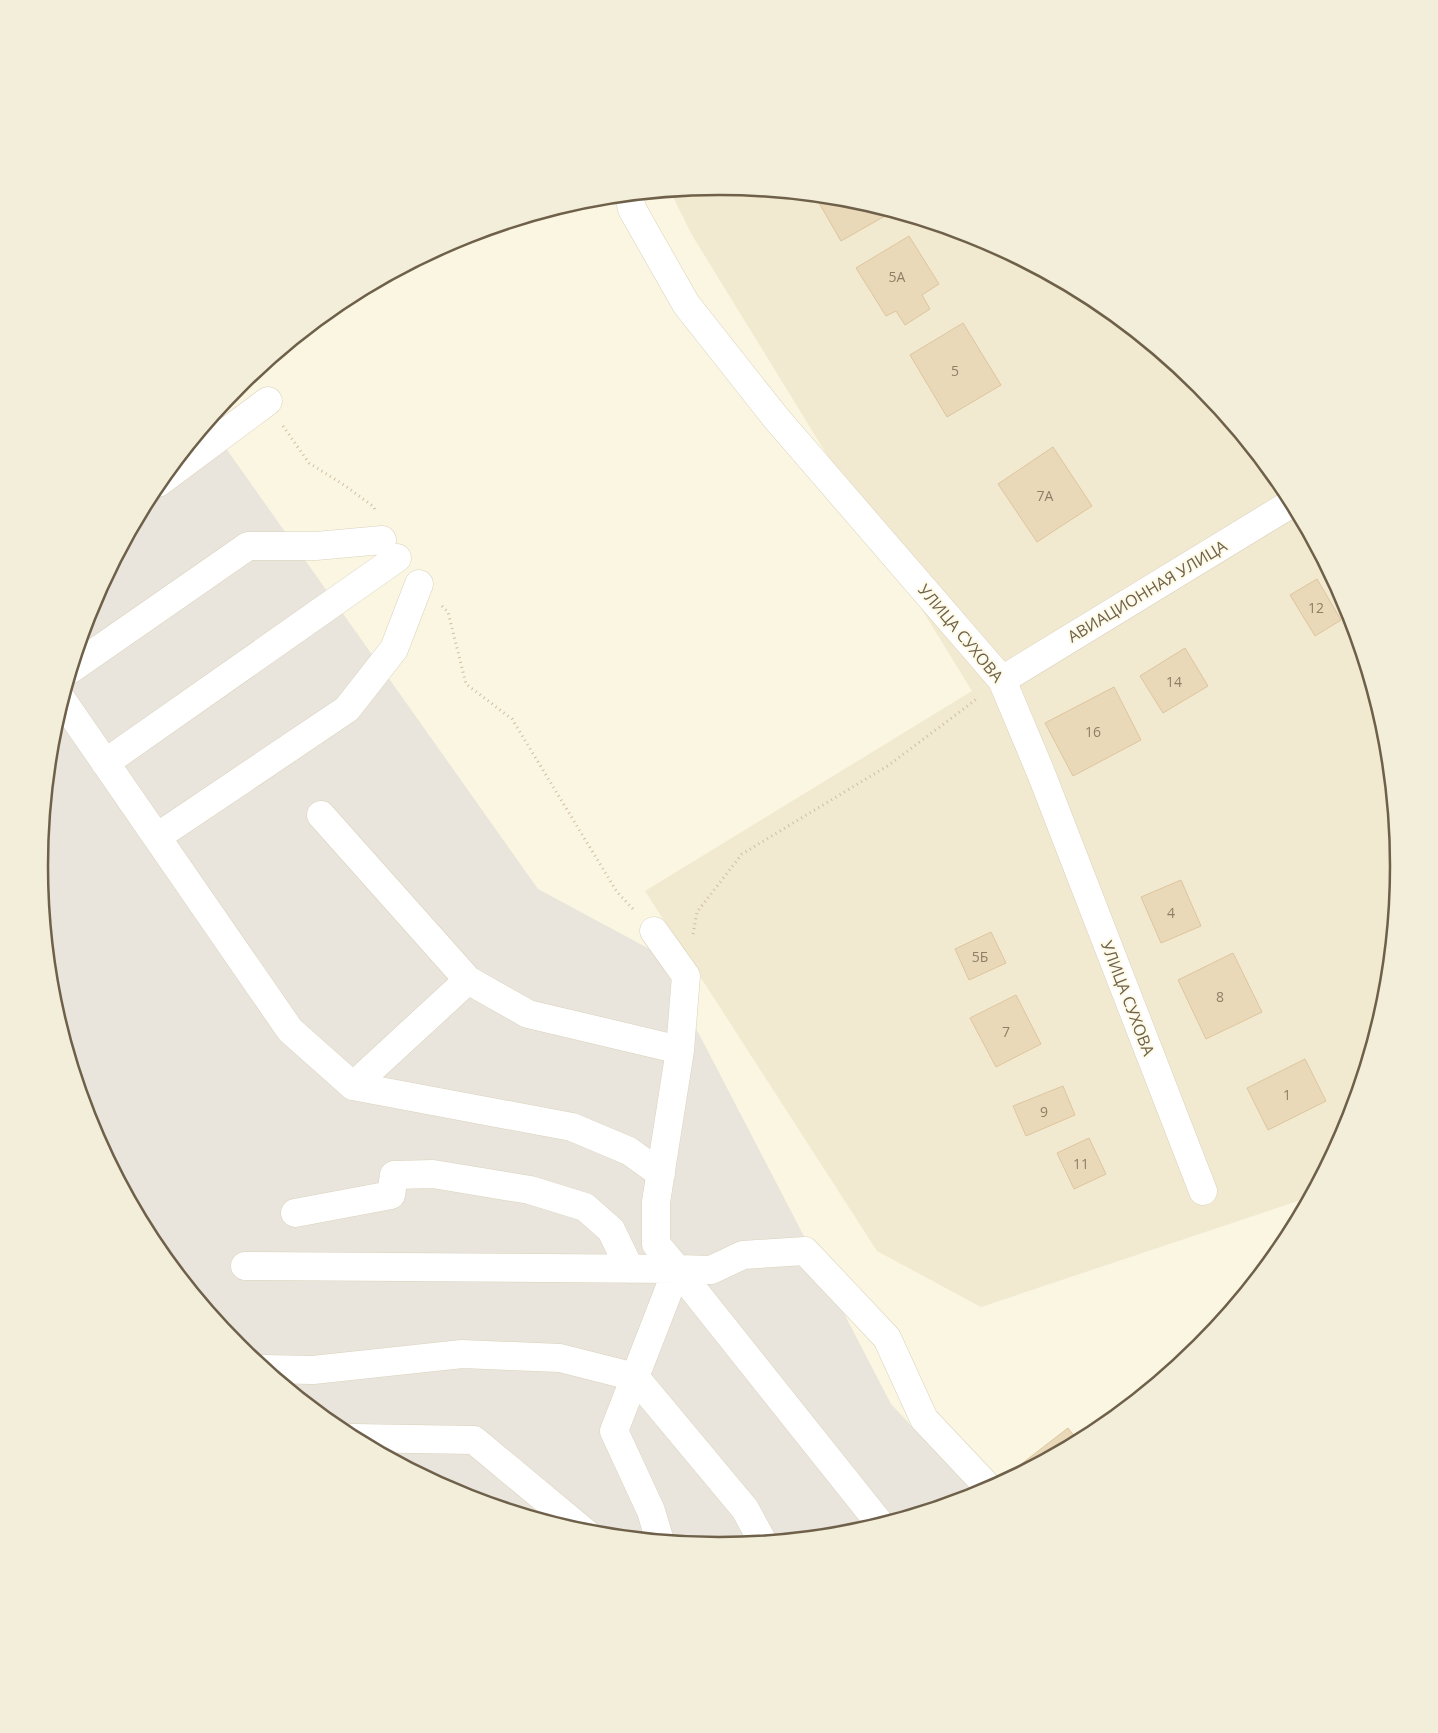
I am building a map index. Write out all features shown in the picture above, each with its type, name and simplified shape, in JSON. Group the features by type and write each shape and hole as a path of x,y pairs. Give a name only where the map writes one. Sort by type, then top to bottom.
{"street":[{"name":"УЛИЦА СУХОВА","path":"630,201 632,209 686,304 776,418 1002,680 1041,773 1203,1190"},
{"path":"181,465 268,401"},
{"name":"АВИАЦИОННАЯ УЛИЦА","path":"1002,680 1285,506"},
{"path":"79,664 248,546 390,549"},
{"path":"106,763 390,549"},
{"path":"157,837 347,709 394,649 419,584"},
{"path":"67,707 290,1030 354,1086 572,1127 628,1151 661,1174"},
{"path":"321,815 468,980 528,1014 680,1050"},
{"path":"654,931 686,976 680,1050 656,1202 656,1244 876,1519"},
{"path":"354,1086 468,980"},
{"path":"295,1212 391,1195 394,1175 433,1174 530,1190 585,1207 611,1230 630,1269"},
{"path":"245,1266 711,1270 743,1255 805,1251 887,1338 924,1419 984,1483"},
{"path":"658,1535 651,1511 614,1432 676,1269"},
{"path":"274,1369 313,1370 462,1354 560,1358 635,1377 745,1509 760,1537"},
{"path":"367,1438 474,1440 572,1521"}],"path":[{"path":"268,401 289,437 309,463 374,507 390,549"},
{"path":"419,584 448,612 466,684 512,720 617,892 654,931"},
{"path":"686,976 697,912 742,854 889,765 1002,680"}],"shaded area":[{"path":"673,196 763,196 850,208 893,218 976,246 1016,264 1055,285 1092,308 1128,334 1194,392 1224,424 1277,493 1301,531 1321,570 1355,651 1378,735 1389,823 1389,910 1378,998 1355,1082 1339,1123 1302,1200 981,1307 877,1251 645,891 972,691 692,235"},
{"path":"211,427 538,889 657,953 891,1404 970,1489 893,1515 850,1525 763,1537 675,1537 588,1525 545,1515 462,1487 422,1469 346,1425 276,1371 244,1341 186,1275 161,1240 137,1202 117,1163 83,1082 70,1040 60,998 53,954 49,910 49,823 60,735 83,651 99,610 137,531 186,458"}],"building":[{"path":"819,203 885,216 841,241"},
{"path":"909,236 939,284 922,295 930,309 905,325 896,311 886,316 856,268"},
{"path":"963,323 1001,385 947,417 910,355"},
{"path":"1053,447 1092,506 1037,542 998,484"},
{"path":"1317,579 1341,620 1315,636 1290,595"},
{"path":"1185,648 1208,686 1163,713 1140,676"},
{"path":"1114,687 1141,740 1073,776 1045,723"},
{"path":"1181,880 1201,926 1161,943 1141,897"},
{"path":"991,932 1006,963 969,980 955,949"},
{"path":"1233,953 1262,1012 1206,1039 1178,980"},
{"path":"1016,995 1041,1044 996,1067 970,1018"},
{"path":"1305,1059 1326,1101 1268,1130 1247,1088"},
{"path":"1063,1086 1075,1115 1026,1136 1013,1106"},
{"path":"1089,1138 1106,1174 1074,1189 1057,1153"},
{"path":"1068,1428 1074,1436 1055,1448 1013,1470"}]}
